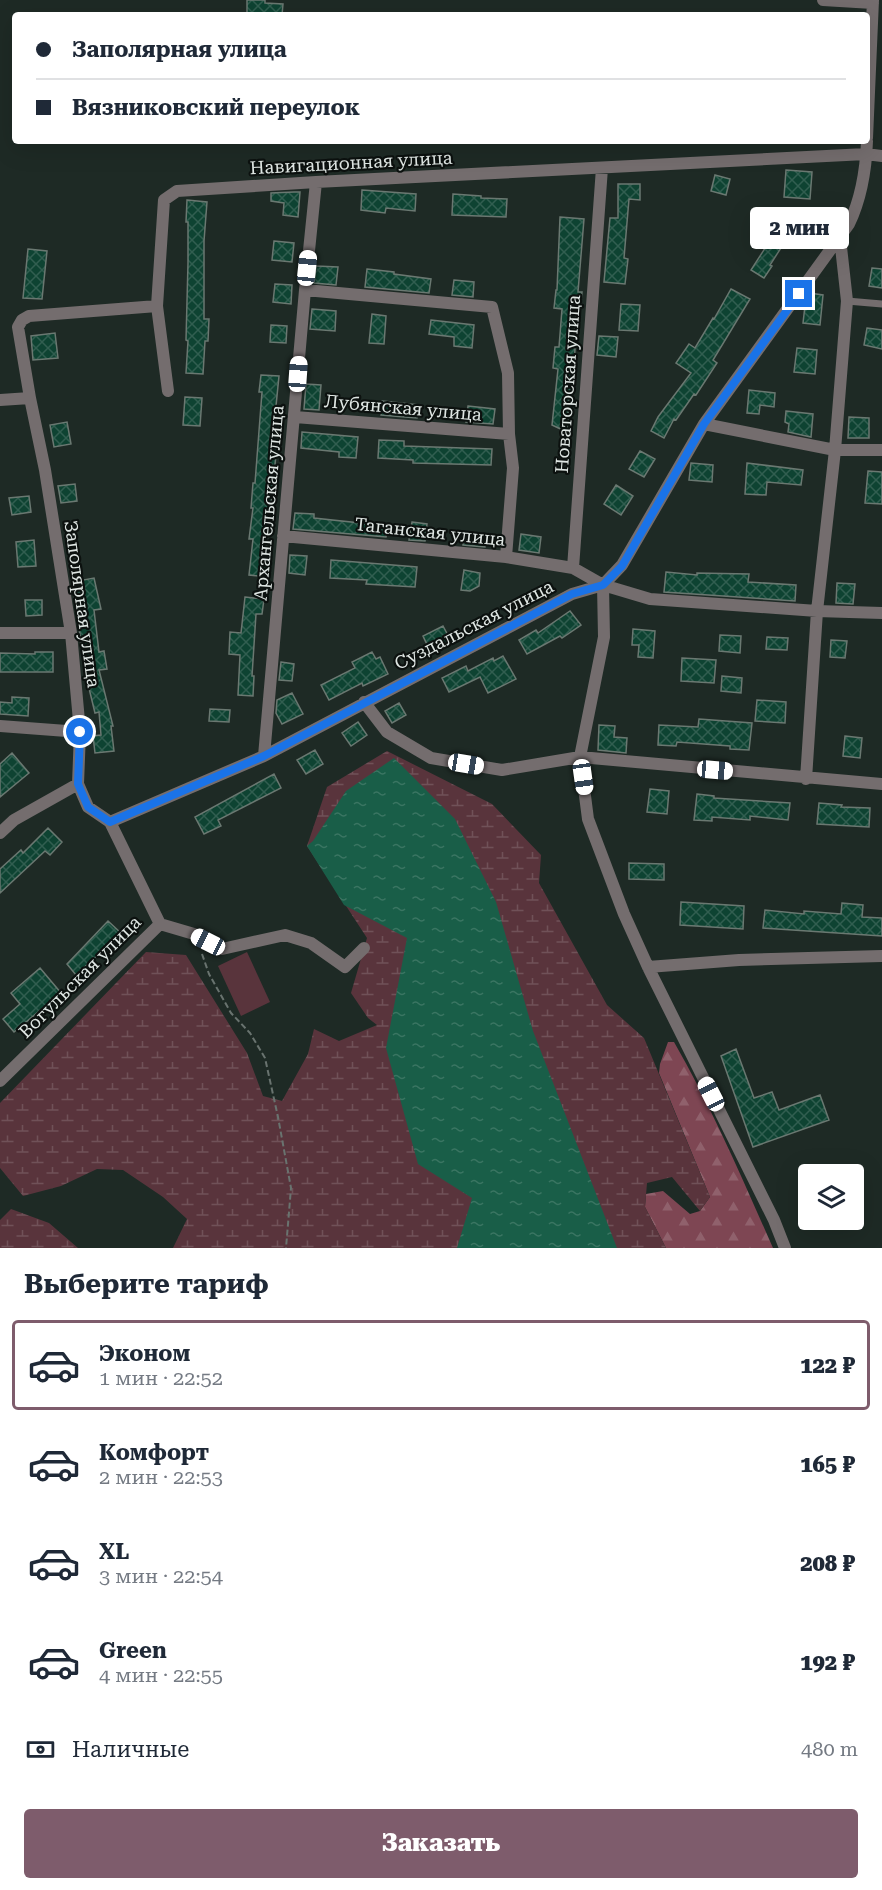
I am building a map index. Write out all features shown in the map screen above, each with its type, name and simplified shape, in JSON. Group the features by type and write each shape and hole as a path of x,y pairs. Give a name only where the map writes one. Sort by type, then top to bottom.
{"street":[{"path":"824,0 873,1 870,72"},
{"path":"785,1248 774,1220 624,914 588,819 580,757 604,637 603,585 622,566 704,424 840,238 856,208 867,144"},
{"name":"Навигационная улица","path":"157,306 164,200 177,191 602,168 867,144 882,156"},
{"name":"Новаторская улица","path":"573,568 602,168"},
{"name":"Архангельская улица","path":"264,756 316,182"},
{"path":"806,779 817,611 835,450 847,301 840,238"},
{"path":"305,290 492,307 508,373 509,434 513,468 506,557"},
{"path":"157,306 168,391"},
{"name":"Заполярная улица","path":"78,784 80,732 71,633 45,470 18,327 22,320 29,316 157,306"},
{"path":"0,400 30,398"},
{"name":"Лубянская улица","path":"295,417 509,434"},
{"path":"704,424 835,450 882,450"},
{"name":"Таганская улица","path":"283,536 506,557 573,568"},
{"path":"573,568 603,585 650,599 817,611 882,613"},
{"name":"Суздальская улица","path":"110,822 264,756 572,594 603,585"},
{"path":"0,633 71,633"},
{"path":"364,702 387,732 431,758 502,770 580,757 882,784"},
{"path":"0,726 80,732"},
{"path":"0,833 14,820 78,784 88,807 110,822 160,924 195,934 222,949 285,935 311,943 345,968 364,948"},
{"name":"Вогульская улица","path":"0,1082 160,924"},
{"path":"648,967 739,960 882,957"}],"lane":[{"path":"847,301 882,304"}],"path":[{"path":"195,934 214,984 231,1013 250,1033 265,1058 291,1188 286,1248"}],"green space":[{"path":"387,751 492,804 541,855 539,883 607,1005 644,1038 710,1197 700,1211 672,1177 647,1183 645,1207 666,1248 173,1248 187,1219 163,1197 123,1170 97,1169 61,1186 23,1196 0,1168 0,1103 146,952 186,955 247,1053 263,1096 282,1101 308,1054 314,1029 339,1041 377,1025 368,1018 351,993 367,938 307,846 327,787"},
{"path":"247,952 270,1002 241,1016 218,966"},
{"path":"668,1042 674,1042 701,1092 773,1248 666,1248 645,1207 646,1194 663,1191 690,1214 700,1211 710,1197 659,1073"},
{"path":"11,1209 49,1223 78,1248 0,1248 0,1220"}],"water":[{"path":"394,758 455,819 496,902 533,1031 617,1248 457,1248 472,1198 418,1164 386,1048 407,938 344,905 307,846 313,841 346,791"}],"building":[{"path":"247,0 265,0 265,3 283,4 282,12 247,12"},
{"path":"786,170 812,172 810,199 784,197"},
{"path":"715,175 730,179 726,195 711,191"},
{"path":"618,184 640,184 640,200 629,199 624,258 628,259 625,284 604,282 610,218 618,218"},
{"path":"362,190 416,194 415,211 386,208 385,213 361,210"},
{"path":"300,192 298,217 283,215 284,203 271,201 271,193"},
{"path":"453,194 507,199 506,217 452,215"},
{"path":"187,200 207,202 204,241 204,319 209,319 203,374 186,373 188,341 186,340"},
{"path":"560,217 584,219 578,292 582,292 580,310 576,310 573,381 571,399 569,399 567,432 552,425 558,369 553,368 555,347 559,347 562,309 554,308 557,290"},
{"path":"775,224 790,234 764,278 751,270 769,242 765,239"},
{"path":"274,241 294,243 292,262 272,260"},
{"path":"28,249 47,251 42,299 23,298"},
{"path":"316,266 338,267 336,285 314,283"},
{"path":"872,268 882,269 882,288 869,286"},
{"path":"367,269 431,279 429,293 365,287"},
{"path":"454,280 474,282 473,297 452,295"},
{"path":"275,284 292,285 291,304 273,302"},
{"path":"731,289 750,299 713,360 717,363 696,395 694,394 676,420 674,419 664,438 651,431 658,417 691,373 676,363 689,344 695,348"},
{"path":"809,293 823,295 820,325 803,323 806,297"},
{"path":"621,304 640,305 638,331 619,330"},
{"path":"312,309 336,311 335,331 310,329"},
{"path":"372,314 386,316 384,344 369,343"},
{"path":"431,320 474,325 472,348 454,346 454,337 429,334"},
{"path":"271,325 287,326 286,343 270,342"},
{"path":"867,328 882,330 882,349 864,345"},
{"path":"55,333 58,358 33,360 31,336"},
{"path":"599,336 618,337 616,357 597,355"},
{"path":"797,348 817,350 815,374 794,372"},
{"path":"261,375 279,376 276,406 281,407 265,560 268,561 266,577 249,575 253,539 249,539 262,392 259,392"},
{"path":"306,384 321,385 319,410 304,409"},
{"path":"749,390 775,393 774,407 760,405 759,414 747,413"},
{"path":"185,397 202,398 200,426 183,425"},
{"path":"382,401 419,405 417,418 381,415"},
{"path":"468,406 495,409 493,424 466,422"},
{"path":"786,411 813,414 811,437 788,432 789,424 785,422"},
{"path":"849,417 869,418 869,438 848,438"},
{"path":"67,422 71,444 54,447 50,425"},
{"path":"302,432 358,437 356,458 339,457 339,452 301,448"},
{"path":"379,440 404,441 404,446 492,449 491,465 413,463 413,460 378,458"},
{"path":"640,451 655,459 644,477 629,469"},
{"path":"691,463 713,465 712,482 689,480"},
{"path":"747,463 803,470 801,485 767,482 766,495 745,494"},
{"path":"868,471 882,472 882,504 865,503"},
{"path":"75,484 77,501 61,503 58,486"},
{"path":"616,485 633,496 621,515 604,504"},
{"path":"29,496 31,512 12,515 9,498"},
{"path":"295,513 314,514 314,518 388,526 386,537 293,529"},
{"path":"412,522 427,524 425,541 409,540"},
{"path":"464,532 486,534 485,547 463,545"},
{"path":"521,534 541,537 539,553 519,550"},
{"path":"34,540 36,566 18,567 16,542"},
{"path":"290,555 307,556 305,575 289,573"},
{"path":"331,560 417,567 415,587 366,584 367,580 330,578"},
{"path":"464,570 480,573 479,586 470,591 461,590"},
{"path":"666,572 697,575 697,573 749,574 748,582 796,585 795,601 664,592"},
{"path":"94,578 101,609 94,610 99,652 104,651 107,669 99,670 113,726 111,726 114,751 95,753 93,736 101,735 99,712 95,713 87,680 72,582"},
{"path":"837,583 855,584 853,604 836,603"},
{"path":"245,597 264,599 262,614 256,614 253,696 238,695 240,655 229,654 230,632 241,633"},
{"path":"25,600 42,600 42,615 26,616"},
{"path":"570,611 581,625 562,638 560,636 527,654 519,640 536,630 538,633"},
{"path":"443,626 451,641 430,651 423,636"},
{"path":"633,629 655,631 653,658 638,657 639,645 632,645"},
{"path":"720,635 741,636 740,653 719,651"},
{"path":"767,637 788,638 787,650 766,649"},
{"path":"831,640 847,641 845,658 830,657"},
{"path":"35,652 53,652 53,672 0,672 0,653 35,654"},
{"path":"372,652 376,659 380,657 388,674 363,686 362,683 329,700 321,685 355,668 352,662"},
{"path":"503,656 516,679 488,693 480,677 449,692 442,678 466,666 468,671 493,658 494,661"},
{"path":"682,658 716,660 714,683 681,681"},
{"path":"281,662 294,664 292,681 279,680"},
{"path":"722,676 742,678 741,693 721,691"},
{"path":"292,693 303,714 282,724 276,713 277,700"},
{"path":"12,697 29,698 28,716 0,714 0,702 12,703"},
{"path":"757,700 786,702 785,723 755,721"},
{"path":"399,703 406,715 392,723 385,711"},
{"path":"210,709 230,710 229,722 209,721"},
{"path":"699,719 752,723 749,750 730,749 730,746 677,742 676,746 658,745 659,725 698,727"},
{"path":"358,722 367,735 351,746 342,733"},
{"path":"599,725 615,726 614,737 627,738 626,753 598,750"},
{"path":"845,736 862,738 860,758 843,756"},
{"path":"315,750 323,764 306,774 297,760"},
{"path":"12,753 29,773 0,797 0,764"},
{"path":"274,774 281,788 218,820 221,826 204,834 195,817"},
{"path":"650,789 669,791 667,814 647,812"},
{"path":"697,794 714,796 714,798 790,803 788,820 750,816 750,820 712,817 712,821 694,820"},
{"path":"819,803 842,805 841,807 870,808 869,827 817,824"},
{"path":"48,828 62,842 50,855 45,851 0,893 0,869 21,850 23,853"},
{"path":"629,863 664,864 664,880 629,879"},
{"path":"681,902 744,906 743,929 680,925"},
{"path":"842,903 863,905 862,917 882,918 882,936 763,928 765,910 804,914 804,911 841,914"},
{"path":"108,921 122,934 103,954 101,952 76,975 67,964"},
{"path":"40,968 61,993 14,1032 3,1019 20,1004 11,993"},
{"path":"736,1049 754,1098 772,1092 779,1110 820,1095 829,1120 753,1147 721,1056"}],"route":[{"path":"80,732 78,784 88,807 110,822 264,756 572,594 603,585 622,566 704,424 799,294"}]}
